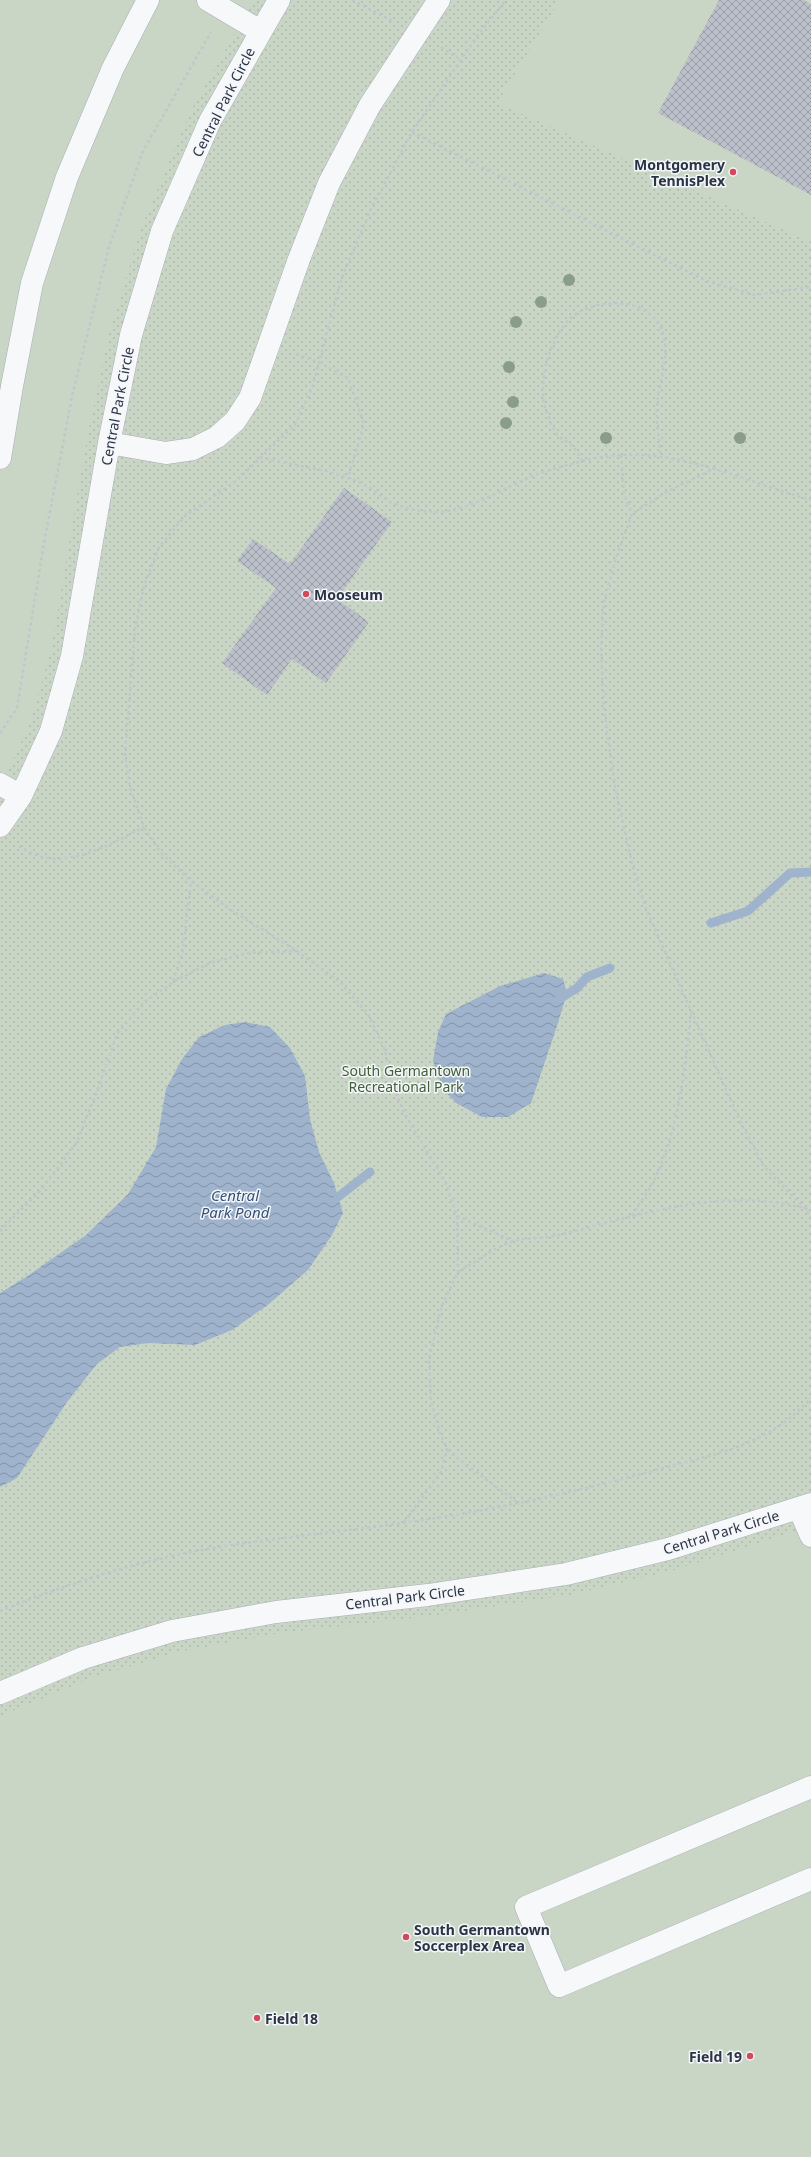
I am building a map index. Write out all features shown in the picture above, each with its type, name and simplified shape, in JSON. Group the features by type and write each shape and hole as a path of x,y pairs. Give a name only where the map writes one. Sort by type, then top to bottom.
{"street":[{"path":"0,458 32,283 67,177 113,68 148,0"},
{"name":"Central Park Circle","path":"6,834 21,796 51,731 72,656 109,443 131,335 162,231 210,121 279,0"},
{"path":"109,443 166,453 193,449 217,437 235,421 250,398 299,259 329,183 370,106 439,0"},
{"path":"216,5 260,31"},
{"path":"0,784 21,796"},
{"path":"805,1506 811,1536"},
{"name":"Central Park Circle","path":"0,1693 83,1658 172,1631 276,1612 428,1595 566,1574 668,1549 805,1506"},
{"path":"811,1787 526,1907 559,1986 811,1879"}],"path":[{"path":"506,0 478,35 412,132 371,209 342,277 312,388 295,425 237,480 185,516 159,547 144,586 135,629 125,754 130,787 144,827 160,852 191,881 231,910 297,951 340,982 368,1014 385,1050 392,1084 404,1113 445,1181 457,1216 458,1272 442,1305 429,1359 431,1400 438,1430 446,1450 519,1503"},
{"path":"0,733 17,708 44,537 73,392 109,247 143,151 216,5"},
{"path":"412,132 706,281 755,295 811,287"},
{"path":"582,461 574,448 556,434 546,409 544,378 548,354 562,327 580,311 611,303 637,306 654,316 663,333 666,353 657,405 661,456"},
{"path":"270,344 318,362 348,378 364,424 348,478"},
{"path":"260,457 330,472 365,485 390,502 422,511 451,511 493,496 538,474 582,461 621,455 661,456 716,468 811,500"},
{"path":"621,455 624,493 632,514"},
{"path":"716,468 668,491 632,514 616,558 604,601 601,648 604,711 614,787 632,863 646,910 739,1119 764,1167 806,1209 811,1217"},
{"path":"6,834 38,856 64,858 100,849 144,827"},
{"path":"173,982 183,950 191,881"},
{"path":"0,1231 40,1191 77,1142 117,1034 143,1003 173,982 210,963 248,953 297,951"},
{"path":"632,1217 654,1180 674,1127 684,1072 691,1011"},
{"path":"458,1272 513,1241 556,1236 663,1208 703,1202 753,1200 811,1210"},
{"path":"457,1216 513,1241"},
{"path":"0,1611 32,1598 116,1570 192,1552 404,1522 519,1503 591,1488 743,1446 774,1430 811,1398"},
{"path":"404,1522 441,1472 446,1450"}],"green space":[{"name":"South Germantown Recreational Park","path":"0,0 811,0 811,2157 0,2157"},
{"path":"0,0 254,0 191,111 143,224 110,330 87,439 51,651 30,723 0,789"},
{"name":"Montgomery TennisPlex","path":"560,0 811,0 811,242 497,103"},
{"name":"South Germantown Soccerplex Area","path":"811,1526 811,2157 0,2157 0,1716 91,1678 177,1652 279,1633 430,1616 570,1595 674,1570"}],"water":[{"path":"544,973 563,979 567,993 531,1103 508,1117 482,1117 456,1103 443,1089 433,1061 438,1032 446,1014 500,986"},
{"name":"Central Park Pond","path":"245,1022 270,1027 290,1048 305,1076 310,1119 319,1152 334,1183 343,1213 332,1235 308,1270 269,1304 232,1330 195,1345 148,1343 120,1347 97,1364 67,1402 17,1478 0,1487 0,1293 26,1277 86,1235 128,1194 156,1147 166,1089 182,1059 199,1037 225,1025"}],"building":[{"path":"719,0 804,0 811,4 811,195 658,113"},
{"name":"Mooseum","path":"344,488 392,522 337,599 369,622 326,683 292,659 267,695 222,663 276,588 237,561 253,539 290,564"}],"waterway":[{"path":"711,923 748,911 790,873 811,872"},
{"path":"558,1000 577,988 587,977 610,968"},
{"path":"338,1197 370,1172"}],"place":[{"name":"Montgomery TennisPlex","path":"733,172"},
{"name":"Mooseum","path":"306,594"},
{"name":"South Germantown Soccerplex Area","path":"406,1937"},
{"name":"Field 18","path":"257,2018"},
{"name":"Field 19","path":"750,2056"}]}
